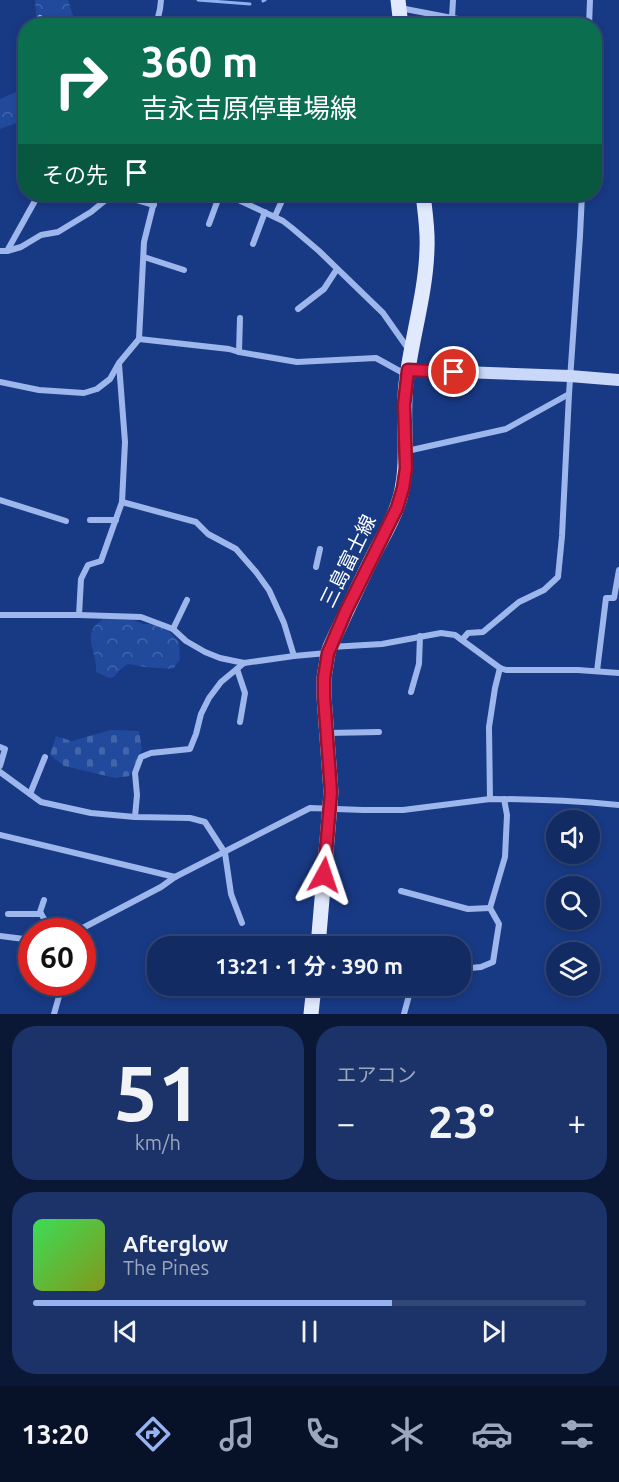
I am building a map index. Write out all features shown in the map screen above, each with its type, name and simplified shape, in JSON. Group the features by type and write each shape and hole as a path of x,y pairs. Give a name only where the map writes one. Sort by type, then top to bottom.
{"main road":[{"path":"398,2 400,18"},
{"name":"三島富士線","path":"319,936 331,792 324,678 329,650 397,508 403,488 406,468 404,405 427,248 424,201"},
{"path":"408,373 570,376 619,380"},
{"path":"311,1014 313,996"}],"street":[{"path":"398,2 452,18 453,0"},
{"path":"589,18 590,0"},
{"path":"158,18 161,1"},
{"path":"3,251 35,201"},
{"path":"3,251 21,247 41,235 58,232 104,201"},
{"path":"141,201 154,205"},
{"path":"0,382 39,390 84,393 97,389 110,379 119,363 139,339 144,242 155,201"},
{"path":"209,224 217,201"},
{"path":"242,201 283,221 338,269 382,313 411,353"},
{"path":"274,216 282,201"},
{"path":"462,640 468,633 483,632 519,602 544,590 558,577 582,201"},
{"path":"253,244 265,212"},
{"path":"144,257 184,270"},
{"path":"298,309 324,289 338,269"},
{"path":"239,352 240,318"},
{"path":"139,339 229,349 297,362 376,358 408,373"},
{"path":"79,615 81,579 88,565 102,561 122,502 125,442 119,363"},
{"path":"405,451 506,429 568,394"},
{"path":"0,500 66,521"},
{"path":"122,502 196,522 208,534 236,549 269,590 284,623 294,656"},
{"path":"90,520 116,520"},
{"path":"316,567 320,549"},
{"path":"597,671 606,598 614,598 619,570"},
{"path":"172,629 187,600"},
{"path":"0,615 141,617 172,629 205,652 244,663 382,644 441,633 455,635 506,670 578,670 619,673"},
{"path":"411,692 419,664 420,636"},
{"path":"135,817 137,795 135,773 141,757 151,753 190,749 201,714 209,698 221,682 244,663"},
{"path":"490,799 489,727 500,668"},
{"path":"237,669 245,693 240,722"},
{"path":"327,733 379,732"},
{"path":"0,747 5,749 0,766"},
{"path":"30,794 45,758"},
{"path":"0,772 41,802 91,813 190,818 205,822 225,853 231,894 242,923"},
{"path":"96,921 161,887 175,877 310,808 403,810 490,799 556,800 619,805"},
{"path":"471,968 493,962 499,924 490,908 505,857 507,815 504,799"},
{"path":"0,835 175,877"},
{"path":"401,891 468,909 490,908"},
{"path":"43,918 40,912 44,900"},
{"path":"8,914 41,914"},
{"path":"0,936 18,938"},
{"path":"54,1014 59,996"},
{"path":"404,1014 409,996"}],"green space":[{"path":"35,0 68,0 74,18 37,18"},
{"path":"18,91 18,123 0,129 0,99"},
{"path":"107,617 129,618 169,631 179,642 180,660 173,669 128,664 114,677 109,678 96,672 91,635 98,623"},
{"path":"110,730 139,731 142,749 130,776 115,778 64,766 50,755 56,736 72,741"}],"waterway":[{"path":"198,0 250,4"}],"route":[{"path":"324,875 331,792 324,696 328,653 397,508 403,488 406,468 404,405 408,370 454,372"}]}
